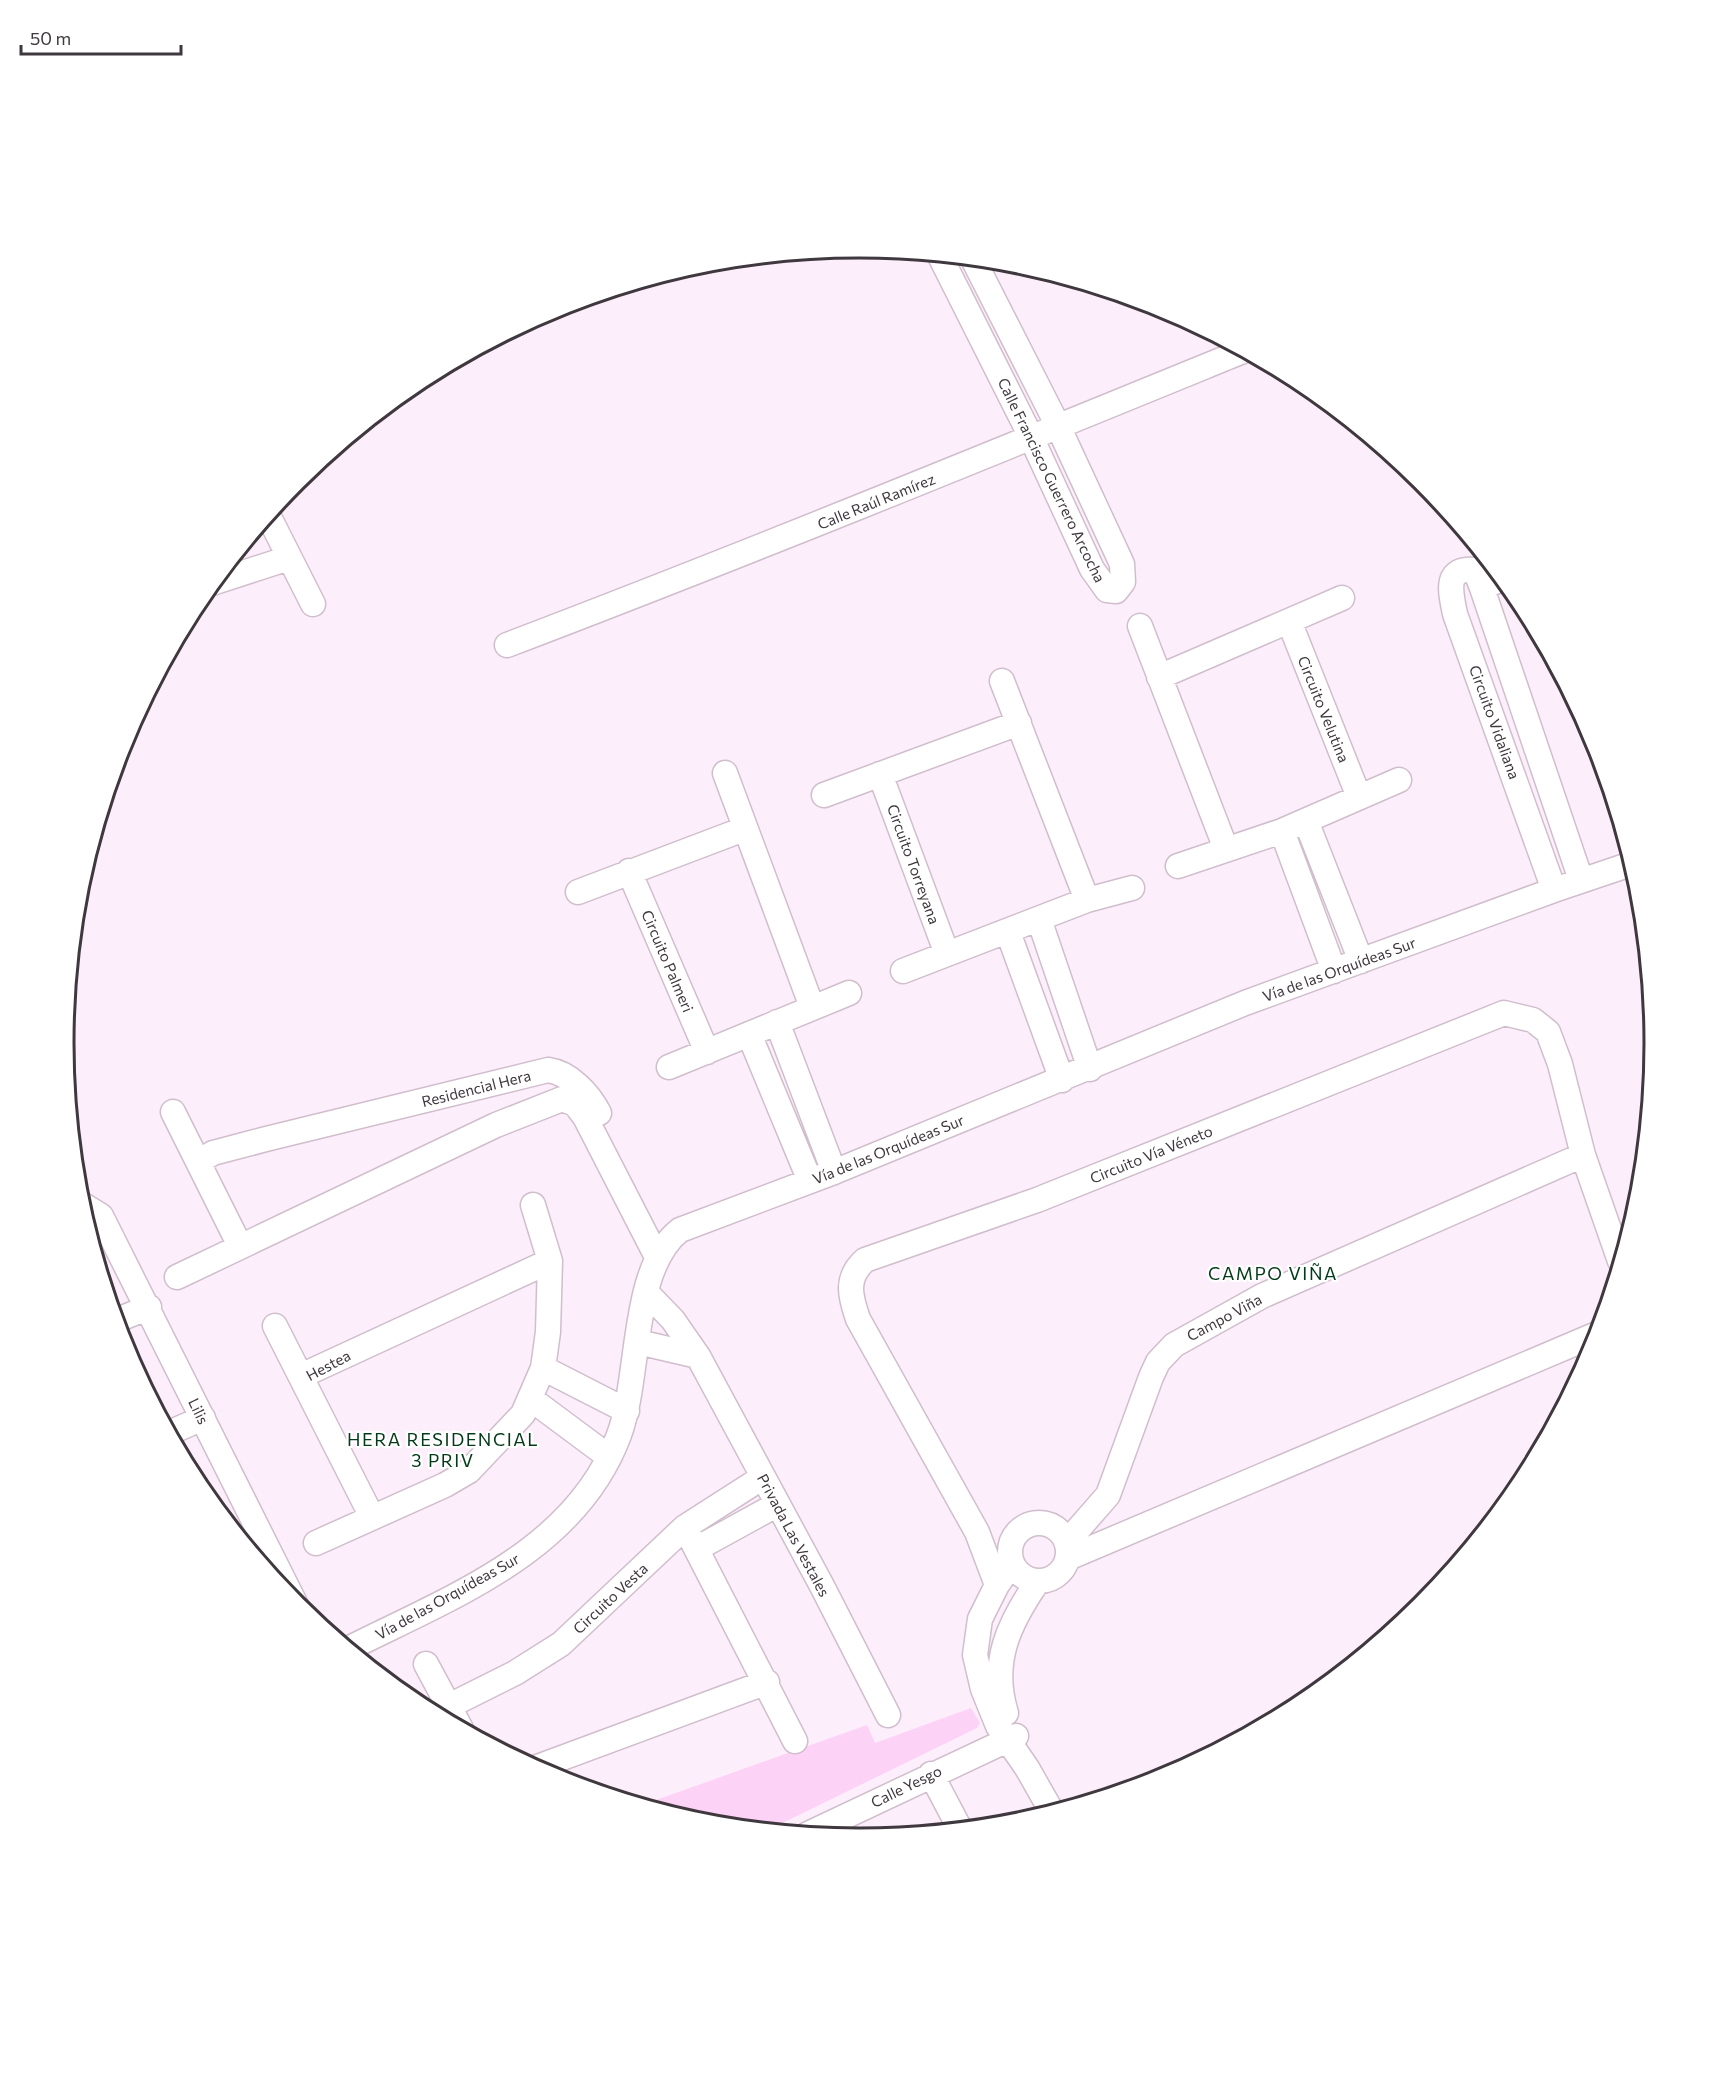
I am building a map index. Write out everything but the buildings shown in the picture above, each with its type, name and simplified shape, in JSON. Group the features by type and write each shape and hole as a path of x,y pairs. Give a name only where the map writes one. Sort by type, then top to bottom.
{"street":[{"name":"Calle Francisco Guerrero Arcocha","path":"944,263 1030,435 1100,583 1107,590 1116,591 1122,586 1124,574 1111,541 1058,426 978,268"},
{"name":"Calle Raúl Ramírez","path":"507,645 919,485 1030,435 1058,426 1234,355"},
{"path":"271,522 313,604"},
{"path":"1086,554 1111,541"},
{"path":"227,578 288,558"},
{"name":"Circuito Vidaliana","path":"1554,890 1455,614 1450,591 1452,579 1465,570 1487,575 1581,880"},
{"path":"1159,677 1342,598"},
{"name":"Circuito Velutina","path":"1289,621 1359,796"},
{"path":"1140,626 1226,849"},
{"path":"1002,681 1087,900"},
{"path":"824,795 1020,723"},
{"path":"725,773 812,1007"},
{"name":"Circuito Torreyana","path":"880,774 947,954"},
{"path":"1178,866 1282,831 1399,780"},
{"path":"1306,821 1361,961"},
{"path":"578,892 744,829"},
{"path":"1282,831 1334,971"},
{"name":"Vía de las Orquídeas Sur","path":"355,1645 500,1571 548,1538 574,1510 609,1457 627,1411 646,1292 662,1250 690,1225 834,1172 1245,1004 1623,867"},
{"name":"Circuito Palmeri","path":"629,871 707,1052"},
{"path":"903,971 1087,900 1132,888"},
{"path":"1039,919 1090,1068"},
{"path":"1008,932 1062,1080"},
{"path":"669,1067 849,993"},
{"name":"Circuito Vía Véneto","path":"997,1585 977,1532 858,1319 851,1297 850,1284 853,1274 865,1260 1036,1200 1504,1013 1533,1020 1548,1032 1560,1064 1583,1155 1616,1250"},
{"path":"777,1022 834,1172"},
{"path":"749,1034 810,1180"},
{"name":"Residencial Hera","path":"198,1162 213,1153 539,1072 553,1071 580,1088 662,1250"},
{"path":"484,1087 496,1125"},
{"name":"Residencial Hera","path":"177,1276 496,1125 557,1100 575,1104 591,1113"},
{"path":"173,1112 240,1246"},
{"name":"Campo Viña","path":"1068,1550 1108,1495 1150,1377 1158,1362 1174,1345 1262,1296 1583,1155"},
{"path":"316,1543 445,1485 469,1471 509,1431 531,1398 543,1368 548,1332 550,1261 533,1205"},
{"name":"Lilis","path":"92,1210 101,1216 149,1306 203,1418 256,1545"},
{"name":"Hestea","path":"372,1517 301,1376 550,1261"},
{"name":"Privada Las Vestales","path":"646,1292 674,1320 698,1356 888,1715"},
{"path":"123,1317 149,1306"},
{"path":"275,1326 301,1376"},
{"path":"1068,1550 1053,1526 1042,1522 1031,1523 1014,1536 1010,1546 1012,1563 1022,1576 1038,1581 1058,1575 1068,1550 1585,1340"},
{"path":"638,1342 698,1356"},
{"path":"543,1368 627,1411"},
{"path":"531,1398 609,1457"},
{"path":"176,1430 203,1418"},
{"name":"Circuito Vesta","path":"449,1706 515,1673 561,1644 685,1527 763,1476"},
{"path":"698,1548 778,1504"},
{"path":"685,1527 767,1682 795,1741"},
{"path":"1012,1563 997,1585 980,1619 975,1655 983,1689 1048,1805"},
{"path":"1011,1738 1000,1693 1000,1664 1019,1609 1038,1581"},
{"path":"426,1664 454,1716"},
{"path":"546,1764 767,1682"},
{"name":"Calle Yesgo","path":"825,1827 931,1774 1011,1738"},
{"path":"931,1774 957,1822"}],"shaded area":[{"path":"971,1708 980,1723 977,1728 780,1824 705,1813 653,1801 867,1725 875,1743"}],"district":[{"name":"CAMPO VIÑA","path":"1273,1273"},
{"name":"HERA RESIDENCIAL 3 PRIV","path":"443,1449"}]}
